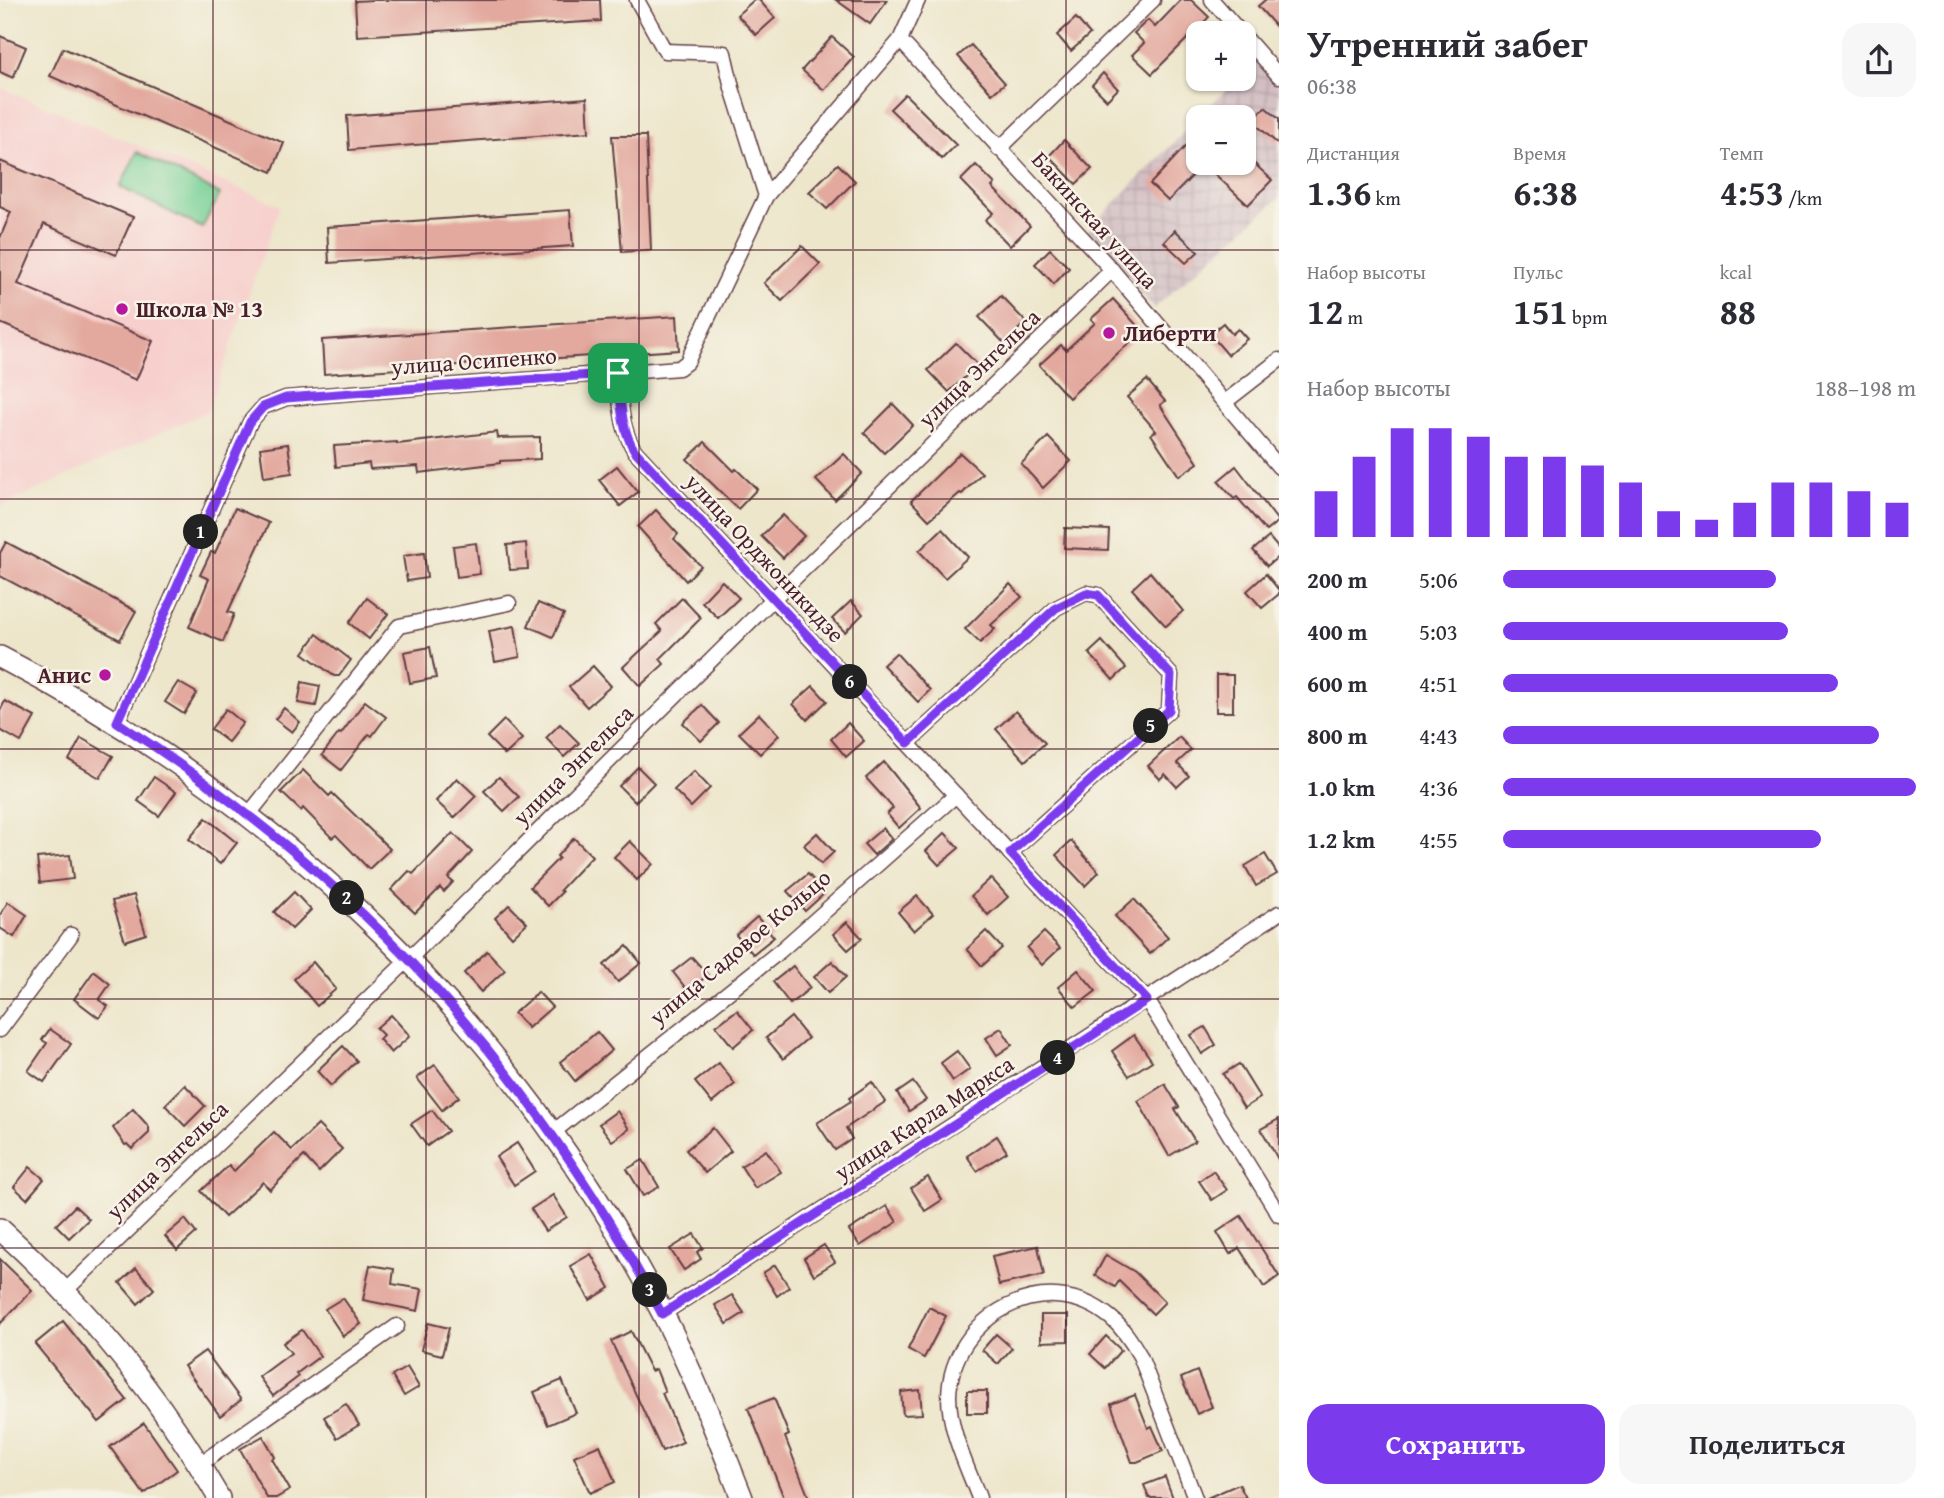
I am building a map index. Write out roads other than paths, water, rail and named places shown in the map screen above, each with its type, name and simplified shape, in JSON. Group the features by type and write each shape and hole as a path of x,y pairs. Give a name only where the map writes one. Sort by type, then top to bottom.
{"main road":[{"path":"0,657 117,722 249,814 334,886 409,959 484,1043 552,1133 610,1220 662,1314 707,1412 742,1498"},
{"path":"0,1229 65,1291 137,1374 200,1464 219,1498"}],"street":[{"path":"637,0 666,51 724,53 732,88 766,196"},
{"name":"улица Осипенко","path":"117,722 250,422 263,407 286,398 678,368 687,362 766,196 900,40 918,0"},
{"path":"999,149 1153,0"},
{"path":"1212,0 1231,21"},
{"name":"Бакинская улица","path":"900,40 1112,270 1279,467"},
{"path":"1256,50 1279,76"},
{"name":"улица Энгельса","path":"65,1291 409,959 772,600 1112,270"},
{"path":"1225,402 1279,360"},
{"name":"улица Орджоникидзе","path":"618,373 624,426 635,451 1147,1000 1279,1215"},
{"path":"908,743 1056,608 1086,593 1098,595 1171,675 1169,710 1010,853"},
{"path":"249,814 399,626 509,603"},
{"name":"улица Садовое Кольцо","path":"552,1133 780,951 956,795"},
{"name":"улица Карла Маркса","path":"662,1314 1279,913"},
{"path":"0,1030 71,935"},
{"path":"979,1498 957,1441 949,1398 952,1373 961,1350 975,1329 994,1313 1016,1302 1040,1297 1065,1297 1089,1304 1110,1317 1128,1335 1140,1356 1195,1498"},
{"path":"200,1464 397,1326"}],"place":[{"name":"Школа № 13","path":"122,309"},
{"name":"Либерти","path":"1109,333"},
{"name":"Анис","path":"105,675"}]}
